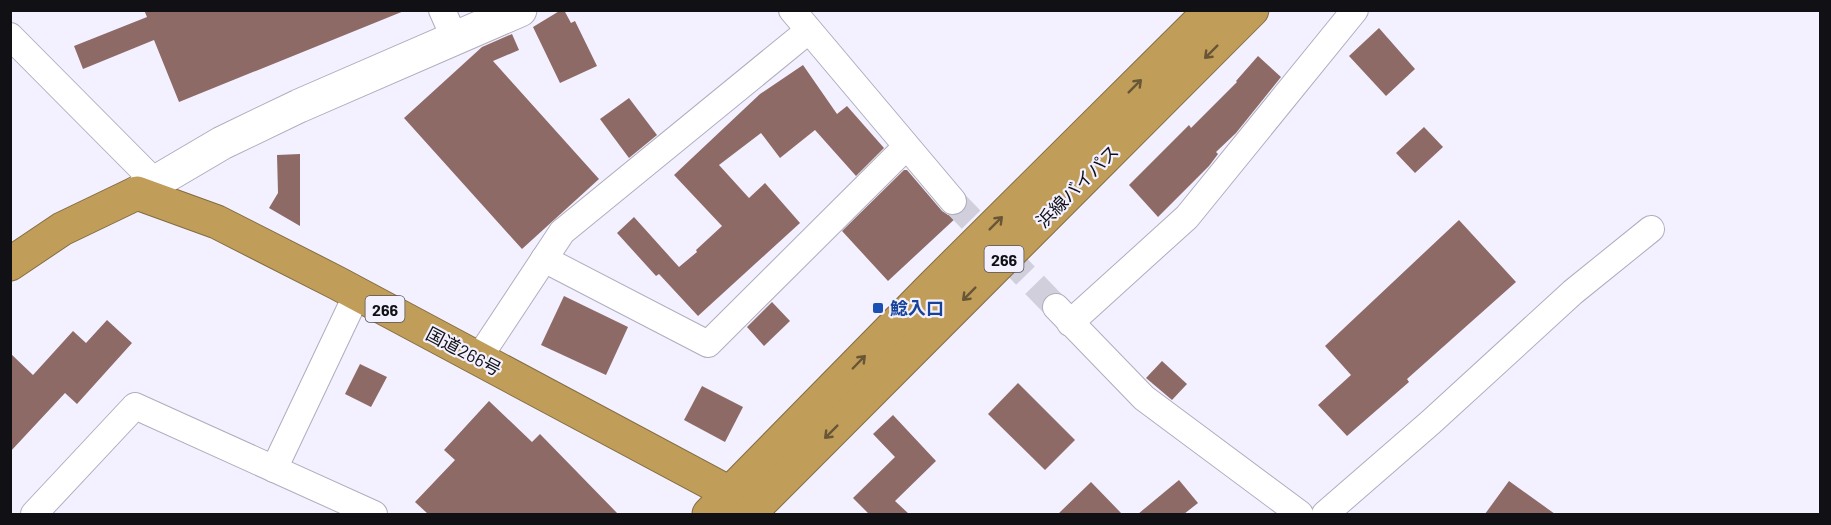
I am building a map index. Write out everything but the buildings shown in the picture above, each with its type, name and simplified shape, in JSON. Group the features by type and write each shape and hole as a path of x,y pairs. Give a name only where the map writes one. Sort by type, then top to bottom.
{"highway":[{"name":"浜線バイパス","path":"741,509 931,288 1211,10"},
{"name":"浜線バイパス","path":"741,509 1252,10"},
{"name":"国道266号","path":"146,187 357,294 478,359 741,509"},
{"path":"10,264 62,230 146,187"}],"street":[{"path":"10,36 146,187 222,143 299,106 449,25 520,10"},
{"path":"792,10 953,201"},
{"path":"1300,514 1144,398 1063,315 1186,218 1355,10"},
{"path":"478,359 562,232 808,31"},
{"path":"544,259 708,344 906,147"},
{"path":"1325,514 1431,422 1574,292 1651,229"},
{"path":"274,469 357,294"},
{"path":"34,514 135,406 374,514"}],"tunnel":[{"path":"953,201 1056,307"}],"place":[{"name":"鯰入口","path":"878,308"}]}
